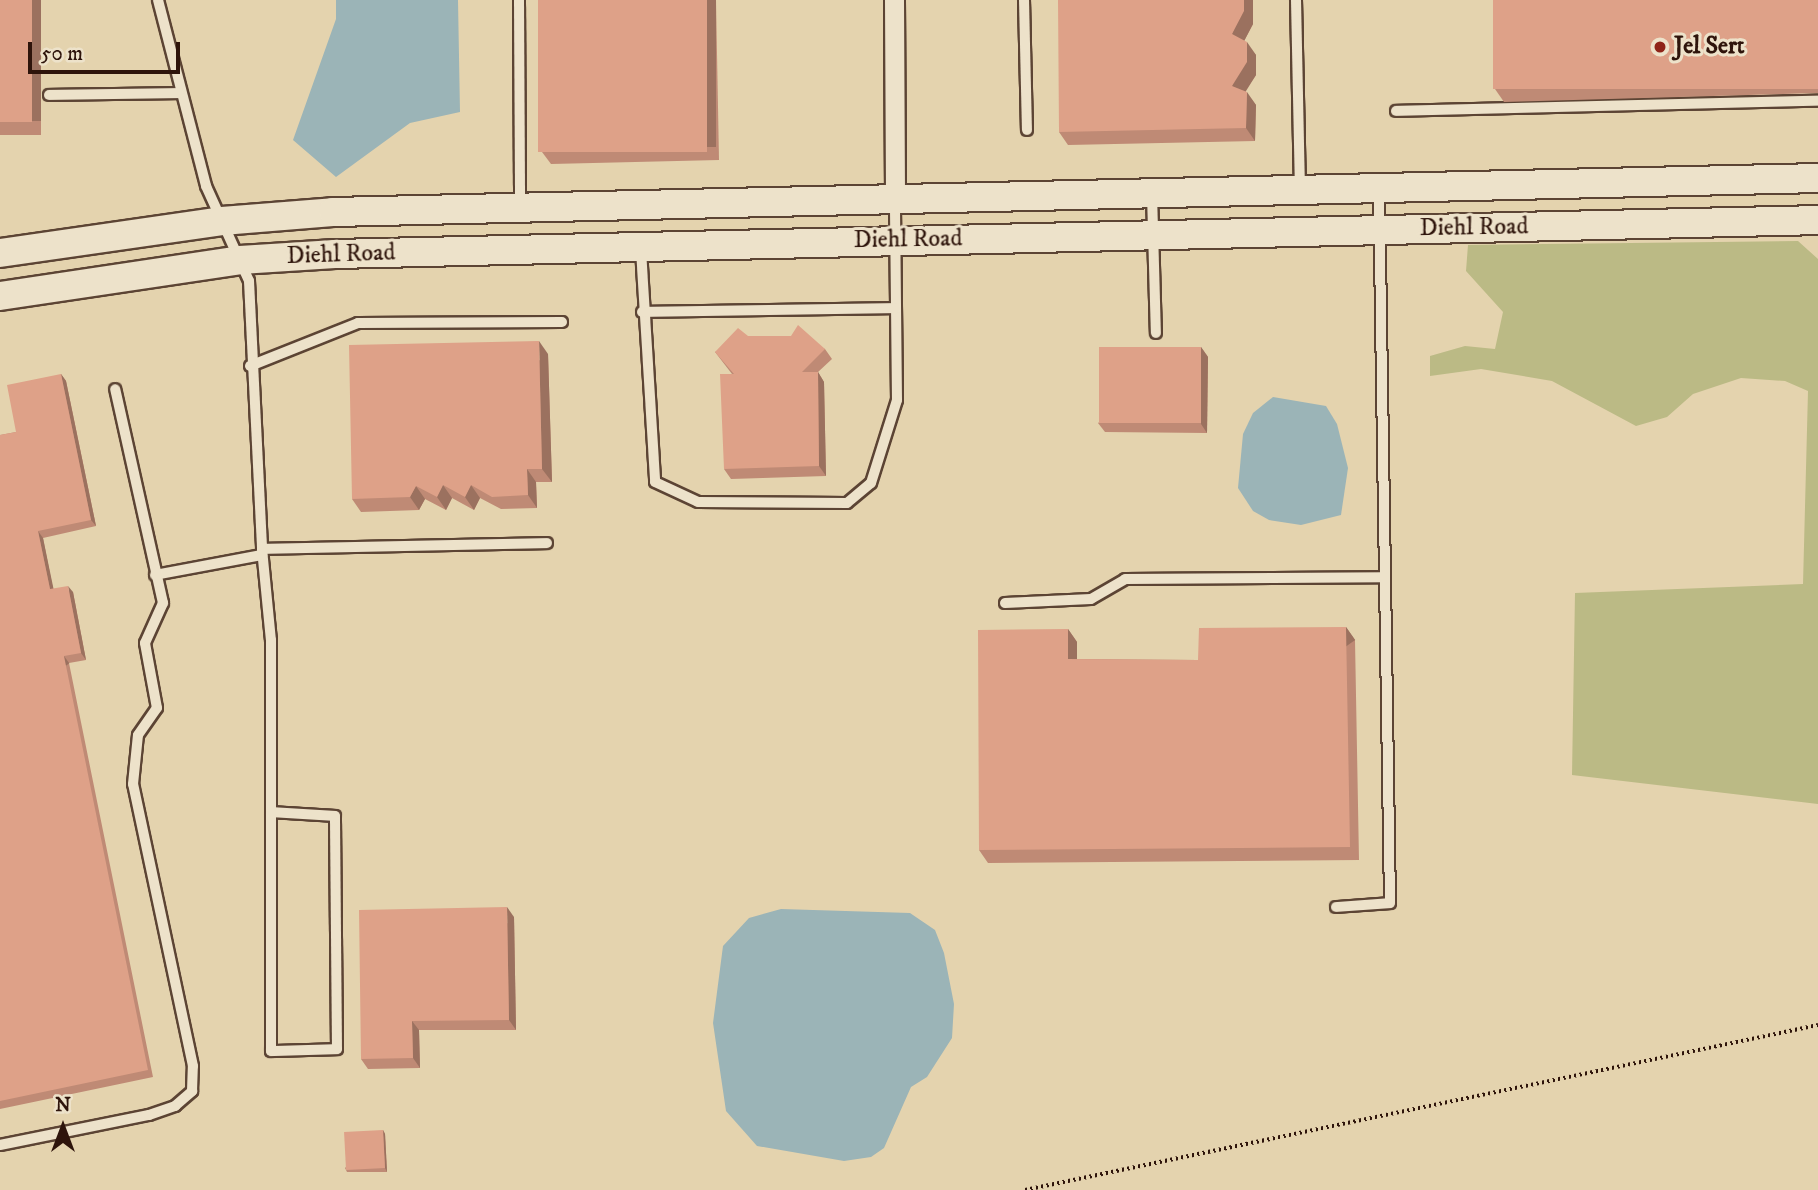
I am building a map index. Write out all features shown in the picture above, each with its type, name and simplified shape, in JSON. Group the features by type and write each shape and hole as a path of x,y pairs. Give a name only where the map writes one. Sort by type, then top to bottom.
{"street":[{"path":"894,0 895,199"},
{"name":"Diehl Road","path":"0,253 222,221 521,209 1818,178"},
{"name":"Diehl Road","path":"0,296 240,260 641,246 1818,220"}],"lane":[{"path":"158,0 179,93 222,221 249,281 250,366 262,552 271,640 271,812 271,1051 337,1049 335,816 271,812"},
{"path":"519,0 521,209"},
{"path":"1024,0 1027,130"},
{"path":"1296,0 1300,190"},
{"path":"49,95 179,93"},
{"path":"1395,111 1818,101"},
{"path":"1336,907 1390,903 1379,188"},
{"path":"1152,194 1156,332"},
{"path":"641,246 642,312 655,482 698,502 776,505 847,503 871,483 897,400 895,199"},
{"path":"642,312 896,307"},
{"path":"250,366 358,323 562,322"},
{"path":"0,1145 149,1115 175,1106 192,1091 193,1066 133,784 138,735 157,708 145,643 163,603 115,389"},
{"path":"155,575 262,552 547,543"},
{"path":"1005,603 1091,599 1125,579 1383,577"}],"path":[{"path":"1025,1190 1818,1025"}],"shaded area":[{"path":"1798,241 1818,259 1818,804 1572,775 1575,593 1803,584 1808,391 1785,381 1741,378 1693,394 1667,417 1636,426 1552,381 1481,369 1430,376 1430,356 1465,346 1495,349 1503,312 1466,271 1468,245"}],"water":[{"path":"336,0 458,0 460,112 410,123 336,177 293,140 336,19"},
{"path":"1273,397 1326,406 1337,424 1348,468 1341,515 1301,525 1269,520 1253,511 1238,488 1243,434 1253,413"},
{"path":"781,909 910,913 935,930 944,953 954,1004 952,1038 927,1077 911,1087 884,1148 871,1157 844,1161 757,1146 726,1111 713,1023 723,946 749,918"}],"building":[{"path":"0,0 32,0 32,122 0,122"},
{"path":"538,0 707,0 707,152 538,152"},
{"path":"1058,0 1244,0 1244,11 1232,34 1247,42 1247,62 1232,86 1247,92 1246,128 1059,132"},
{"name":"Jel Sert","path":"1493,0 1818,0 1818,89 1493,89"},
{"path":"798,325 825,349 802,372 818,372 819,466 724,469 720,374 734,374 715,352 738,328 748,336 791,336"},
{"path":"539,341 542,469 527,469 528,495 492,497 471,485 465,497 443,485 437,497 416,486 410,497 352,499 349,345"},
{"path":"1099,347 1201,347 1201,423 1099,423"},
{"path":"61,374 91,520 38,531 50,589 68,586 81,653 64,656 148,1070 0,1101 0,435 16,432 7,385"},
{"path":"1346,627 1350,847 979,850 978,630 1068,629 1068,659 1198,660 1199,628"},
{"path":"507,907 509,1020 412,1021 413,1058 361,1059 359,910"},
{"path":"383,1130 385,1168 346,1170 344,1132"}],"place":[{"name":"Jel Sert","path":"1660,47"}]}
